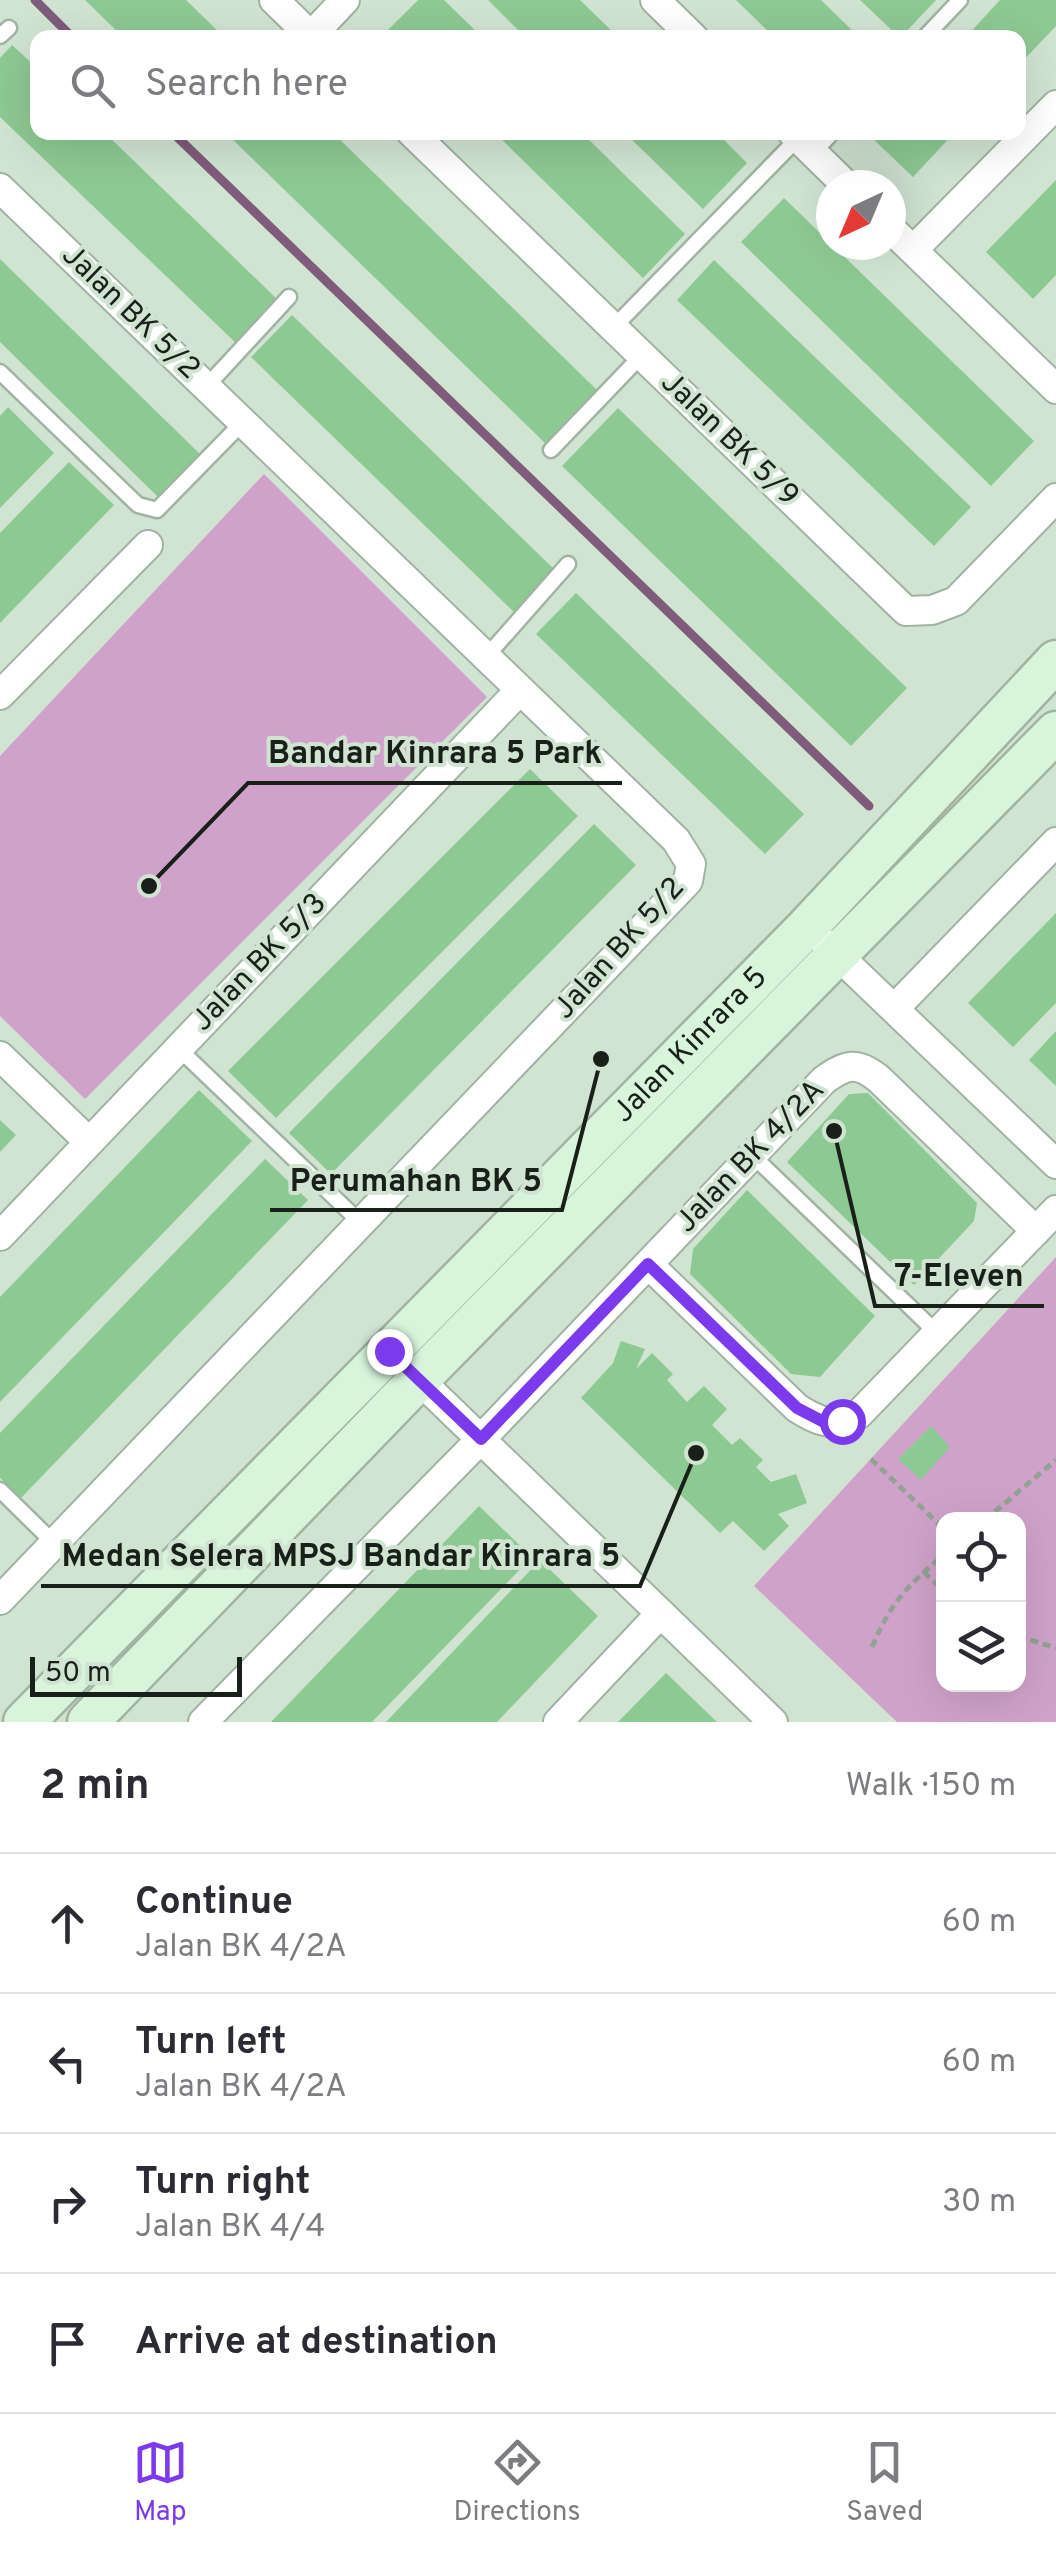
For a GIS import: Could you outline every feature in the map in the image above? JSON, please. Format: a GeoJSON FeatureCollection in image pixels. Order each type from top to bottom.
{"type":"FeatureCollection","features":[{"type":"Feature","properties":{"kind":"main road","name":"Jalan Kinrara 5"},"geometry":{"type":"LineString","coordinates":[[24,1722],[808,927],[1056,661]]}},
{"type":"Feature","properties":{"kind":"main road","name":"Jalan Kinrara 5"},"geometry":{"type":"LineString","coordinates":[[88,1722],[419,1379],[1056,732]]}},
{"type":"Feature","properties":{"kind":"street"},"geometry":{"type":"LineString","coordinates":[[274,0],[305,30]]}},
{"type":"Feature","properties":{"kind":"street"},"geometry":{"type":"LineString","coordinates":[[318,30],[345,0]]}},
{"type":"Feature","properties":{"kind":"street"},"geometry":{"type":"LineString","coordinates":[[656,0],[686,30]]}},
{"type":"Feature","properties":{"kind":"street"},"geometry":{"type":"LineString","coordinates":[[1026,136],[1056,106]]}},
{"type":"Feature","properties":{"kind":"street","name":"Jalan BK 5/9"},"geometry":{"type":"LineString","coordinates":[[419,140],[906,611],[932,610],[956,601],[1056,498]]}},
{"type":"Feature","properties":{"kind":"street"},"geometry":{"type":"LineString","coordinates":[[913,250],[1022,140]]}},
{"type":"Feature","properties":{"kind":"street"},"geometry":{"type":"LineString","coordinates":[[801,141],[831,170]]}},
{"type":"Feature","properties":{"kind":"street","name":"Jalan BK 5/2"},"geometry":{"type":"LineString","coordinates":[[0,188],[676,840],[691,864],[688,881],[0,1600]]}},
{"type":"Feature","properties":{"kind":"street"},"geometry":{"type":"LineString","coordinates":[[906,243],[1056,389]]}},
{"type":"Feature","properties":{"kind":"street"},"geometry":{"type":"LineString","coordinates":[[0,695],[148,545]]}},
{"type":"Feature","properties":{"kind":"street","name":"Jalan BK 5/3"},"geometry":{"type":"LineString","coordinates":[[0,1236],[520,690]]}},
{"type":"Feature","properties":{"kind":"street"},"geometry":{"type":"LineString","coordinates":[[894,1009],[1056,842]]}},
{"type":"Feature","properties":{"kind":"street"},"geometry":{"type":"LineString","coordinates":[[808,927],[1056,1164]]}},
{"type":"Feature","properties":{"kind":"street"},"geometry":{"type":"LineString","coordinates":[[0,1056],[89,1142]]}},
{"type":"Feature","properties":{"kind":"street","name":"Jalan BK 4/2A"},"geometry":{"type":"LineString","coordinates":[[202,1722],[481,1439],[752,1155],[824,1080],[840,1068],[855,1066],[868,1070],[1046,1221],[859,1414],[826,1423],[797,1408],[648,1264]]}},
{"type":"Feature","properties":{"kind":"street"},"geometry":{"type":"LineString","coordinates":[[389,1351],[772,1722]]}},
{"type":"Feature","properties":{"kind":"street"},"geometry":{"type":"LineString","coordinates":[[558,1722],[660,1614]]}},
{"type":"Feature","properties":{"kind":"lane"},"geometry":{"type":"LineString","coordinates":[[932,30],[960,0]]}},
{"type":"Feature","properties":{"kind":"lane"},"geometry":{"type":"LineString","coordinates":[[613,328],[801,141]]}},
{"type":"Feature","properties":{"kind":"lane"},"geometry":{"type":"LineString","coordinates":[[206,387],[289,296]]}},
{"type":"Feature","properties":{"kind":"lane"},"geometry":{"type":"LineString","coordinates":[[552,450],[641,356]]}},
{"type":"Feature","properties":{"kind":"lane"},"geometry":{"type":"LineString","coordinates":[[0,372],[138,505],[148,510],[157,510],[242,422]]}},
{"type":"Feature","properties":{"kind":"lane"},"geometry":{"type":"LineString","coordinates":[[486,657],[568,564]]}},
{"type":"Feature","properties":{"kind":"lane"},"geometry":{"type":"LineString","coordinates":[[178,1048],[361,1223]]}},
{"type":"Feature","properties":{"kind":"lane"},"geometry":{"type":"LineString","coordinates":[[752,1155],[937,1333]]}},
{"type":"Feature","properties":{"kind":"lane"},"geometry":{"type":"LineString","coordinates":[[0,1490],[54,1544]]}},
{"type":"Feature","properties":{"kind":"path"},"geometry":{"type":"LineString","coordinates":[[871,1459],[936,1522]]}},
{"type":"Feature","properties":{"kind":"path"},"geometry":{"type":"LineString","coordinates":[[994,1512],[1056,1460]]}},
{"type":"Feature","properties":{"kind":"path"},"geometry":{"type":"LineString","coordinates":[[872,1647],[900,1594],[936,1562]]}},
{"type":"Feature","properties":{"kind":"path"},"geometry":{"type":"LineString","coordinates":[[924,1572],[936,1583]]}},
{"type":"Feature","properties":{"kind":"path"},"geometry":{"type":"LineString","coordinates":[[1026,1639],[1056,1648]]}},
{"type":"Feature","properties":{"kind":"shaded area"},"geometry":{"type":"Polygon","coordinates":[[[264,474],[487,697],[85,1099],[0,1016],[0,756],[264,474]]]}},
{"type":"Feature","properties":{"kind":"shaded area"},"geometry":{"type":"Polygon","coordinates":[[[1056,1257],[1056,1722],[897,1722],[754,1586],[1056,1257]]]}},
{"type":"Feature","properties":{"kind":"building"},"geometry":{"type":"Polygon","coordinates":[[[85,0],[186,0],[217,30],[116,30],[85,0]]]}},
{"type":"Feature","properties":{"kind":"building"},"geometry":{"type":"Polygon","coordinates":[[[418,0],[444,0],[475,30],[388,30],[418,0]]]}},
{"type":"Feature","properties":{"kind":"building"},"geometry":{"type":"Polygon","coordinates":[[[488,0],[580,0],[611,30],[518,30],[488,0]]]}},
{"type":"Feature","properties":{"kind":"building"},"geometry":{"type":"Polygon","coordinates":[[[736,0],[821,0],[852,30],[767,30],[736,0]]]}},
{"type":"Feature","properties":{"kind":"building"},"geometry":{"type":"Polygon","coordinates":[[[860,0],[936,0],[908,30],[892,30],[860,0]]]}},
{"type":"Feature","properties":{"kind":"building"},"geometry":{"type":"Polygon","coordinates":[[[1000,0],[1056,0],[1056,26],[1026,58],[1026,30],[972,30],[1000,0]]]}},
{"type":"Feature","properties":{"kind":"building"},"geometry":{"type":"Polygon","coordinates":[[[12,45],[30,62],[30,140],[112,140],[279,301],[237,344],[0,117],[0,58],[12,45]]]}},
{"type":"Feature","properties":{"kind":"building"},"geometry":{"type":"Polygon","coordinates":[[[233,140],[340,140],[597,390],[545,443],[233,140]]]}},
{"type":"Feature","properties":{"kind":"building"},"geometry":{"type":"Polygon","coordinates":[[[502,140],[589,140],[685,234],[643,278],[502,140]]]}},
{"type":"Feature","properties":{"kind":"building"},"geometry":{"type":"Polygon","coordinates":[[[632,140],[724,140],[747,163],[703,209],[632,140]]]}},
{"type":"Feature","properties":{"kind":"building"},"geometry":{"type":"Polygon","coordinates":[[[874,140],[948,140],[913,177],[874,140]]]}},
{"type":"Feature","properties":{"kind":"building"},"geometry":{"type":"Polygon","coordinates":[[[1056,180],[1056,275],[1033,299],[986,252],[1056,180]]]}},
{"type":"Feature","properties":{"kind":"building"},"geometry":{"type":"Polygon","coordinates":[[[784,198],[816,229],[816,260],[848,260],[1034,441],[991,486],[741,242],[784,198]]]}},
{"type":"Feature","properties":{"kind":"building"},"geometry":{"type":"Polygon","coordinates":[[[0,259],[202,456],[160,499],[0,342],[0,259]]]}},
{"type":"Feature","properties":{"kind":"building"},"geometry":{"type":"Polygon","coordinates":[[[714,260],[971,507],[934,546],[677,300],[714,260]]]}},
{"type":"Feature","properties":{"kind":"building"},"geometry":{"type":"Polygon","coordinates":[[[292,315],[558,573],[517,615],[251,357],[292,315]]]}},
{"type":"Feature","properties":{"kind":"building"},"geometry":{"type":"Polygon","coordinates":[[[8,407],[54,453],[0,508],[0,416],[8,407]]]}},
{"type":"Feature","properties":{"kind":"building"},"geometry":{"type":"Polygon","coordinates":[[[618,408],[907,688],[851,746],[562,466],[618,408]]]}},
{"type":"Feature","properties":{"kind":"building"},"geometry":{"type":"Polygon","coordinates":[[[69,462],[114,505],[0,623],[0,533],[69,462]]]}},
{"type":"Feature","properties":{"kind":"building"},"geometry":{"type":"Polygon","coordinates":[[[576,593],[804,814],[765,854],[536,634],[576,593]]]}},
{"type":"Feature","properties":{"kind":"building"},"geometry":{"type":"Polygon","coordinates":[[[530,769],[578,816],[276,1118],[228,1071],[530,769]]]}},
{"type":"Feature","properties":{"kind":"building"},"geometry":{"type":"Polygon","coordinates":[[[594,824],[636,865],[331,1174],[289,1133],[594,824]]]}},
{"type":"Feature","properties":{"kind":"building"},"geometry":{"type":"Polygon","coordinates":[[[1056,913],[1056,1003],[1013,1047],[968,1003],[1056,913]]]}},
{"type":"Feature","properties":{"kind":"building"},"geometry":{"type":"Polygon","coordinates":[[[1056,1031],[1056,1086],[1029,1060],[1056,1031]]]}},
{"type":"Feature","properties":{"kind":"building"},"geometry":{"type":"Polygon","coordinates":[[[199,1090],[252,1141],[0,1402],[0,1297],[199,1090]]]}},
{"type":"Feature","properties":{"kind":"building"},"geometry":{"type":"Polygon","coordinates":[[[868,1093],[977,1203],[974,1221],[914,1285],[787,1162],[849,1094],[868,1093]]]}},
{"type":"Feature","properties":{"kind":"building"},"geometry":{"type":"Polygon","coordinates":[[[0,1120],[16,1135],[0,1152],[0,1120]]]}},
{"type":"Feature","properties":{"kind":"building"},"geometry":{"type":"Polygon","coordinates":[[[265,1159],[308,1200],[21,1498],[0,1478],[0,1433],[265,1159]]]}},
{"type":"Feature","properties":{"kind":"building"},"geometry":{"type":"Polygon","coordinates":[[[747,1190],[875,1316],[820,1377],[791,1374],[690,1274],[693,1249],[747,1190]]]}},
{"type":"Feature","properties":{"kind":"building"},"geometry":{"type":"Polygon","coordinates":[[[621,1341],[645,1349],[636,1369],[652,1353],[673,1374],[667,1380],[687,1402],[704,1386],[727,1409],[712,1425],[732,1445],[740,1438],[763,1460],[756,1467],[771,1482],[796,1474],[807,1503],[778,1514],[789,1526],[764,1551],[733,1521],[720,1533],[581,1398],[613,1363],[621,1341]]]}},
{"type":"Feature","properties":{"kind":"building"},"geometry":{"type":"Polygon","coordinates":[[[931,1426],[950,1447],[921,1480],[898,1459],[931,1426]]]}},
{"type":"Feature","properties":{"kind":"building"},"geometry":{"type":"Polygon","coordinates":[[[479,1506],[532,1557],[372,1722],[271,1722],[479,1506]]]}},
{"type":"Feature","properties":{"kind":"building"},"geometry":{"type":"Polygon","coordinates":[[[540,1560],[598,1616],[497,1722],[386,1722],[540,1560]]]}},
{"type":"Feature","properties":{"kind":"building"},"geometry":{"type":"Polygon","coordinates":[[[666,1673],[717,1722],[618,1722],[666,1673]]]}},
{"type":"Feature","properties":{"kind":"waterway"},"geometry":{"type":"LineString","coordinates":[[35,0],[65,30]]}},
{"type":"Feature","properties":{"kind":"waterway"},"geometry":{"type":"LineString","coordinates":[[180,140],[869,806]]}},
{"type":"Feature","properties":{"kind":"place","name":"Bandar Kinrara 5 Park"},"geometry":{"type":"Point","coordinates":[149,886]}},
{"type":"Feature","properties":{"kind":"place","name":"Perumahan BK 5"},"geometry":{"type":"Point","coordinates":[601,1059]}},
{"type":"Feature","properties":{"kind":"place","name":"7-Eleven"},"geometry":{"type":"Point","coordinates":[834,1131]}},
{"type":"Feature","properties":{"kind":"place","name":"Medan Selera MPSJ Bandar Kinrara 5"},"geometry":{"type":"Point","coordinates":[696,1453]}},
{"type":"Feature","properties":{"kind":"route"},"geometry":{"type":"LineString","coordinates":[[389,1351],[481,1439],[648,1264],[797,1408],[826,1423],[842,1421]]}}]}
